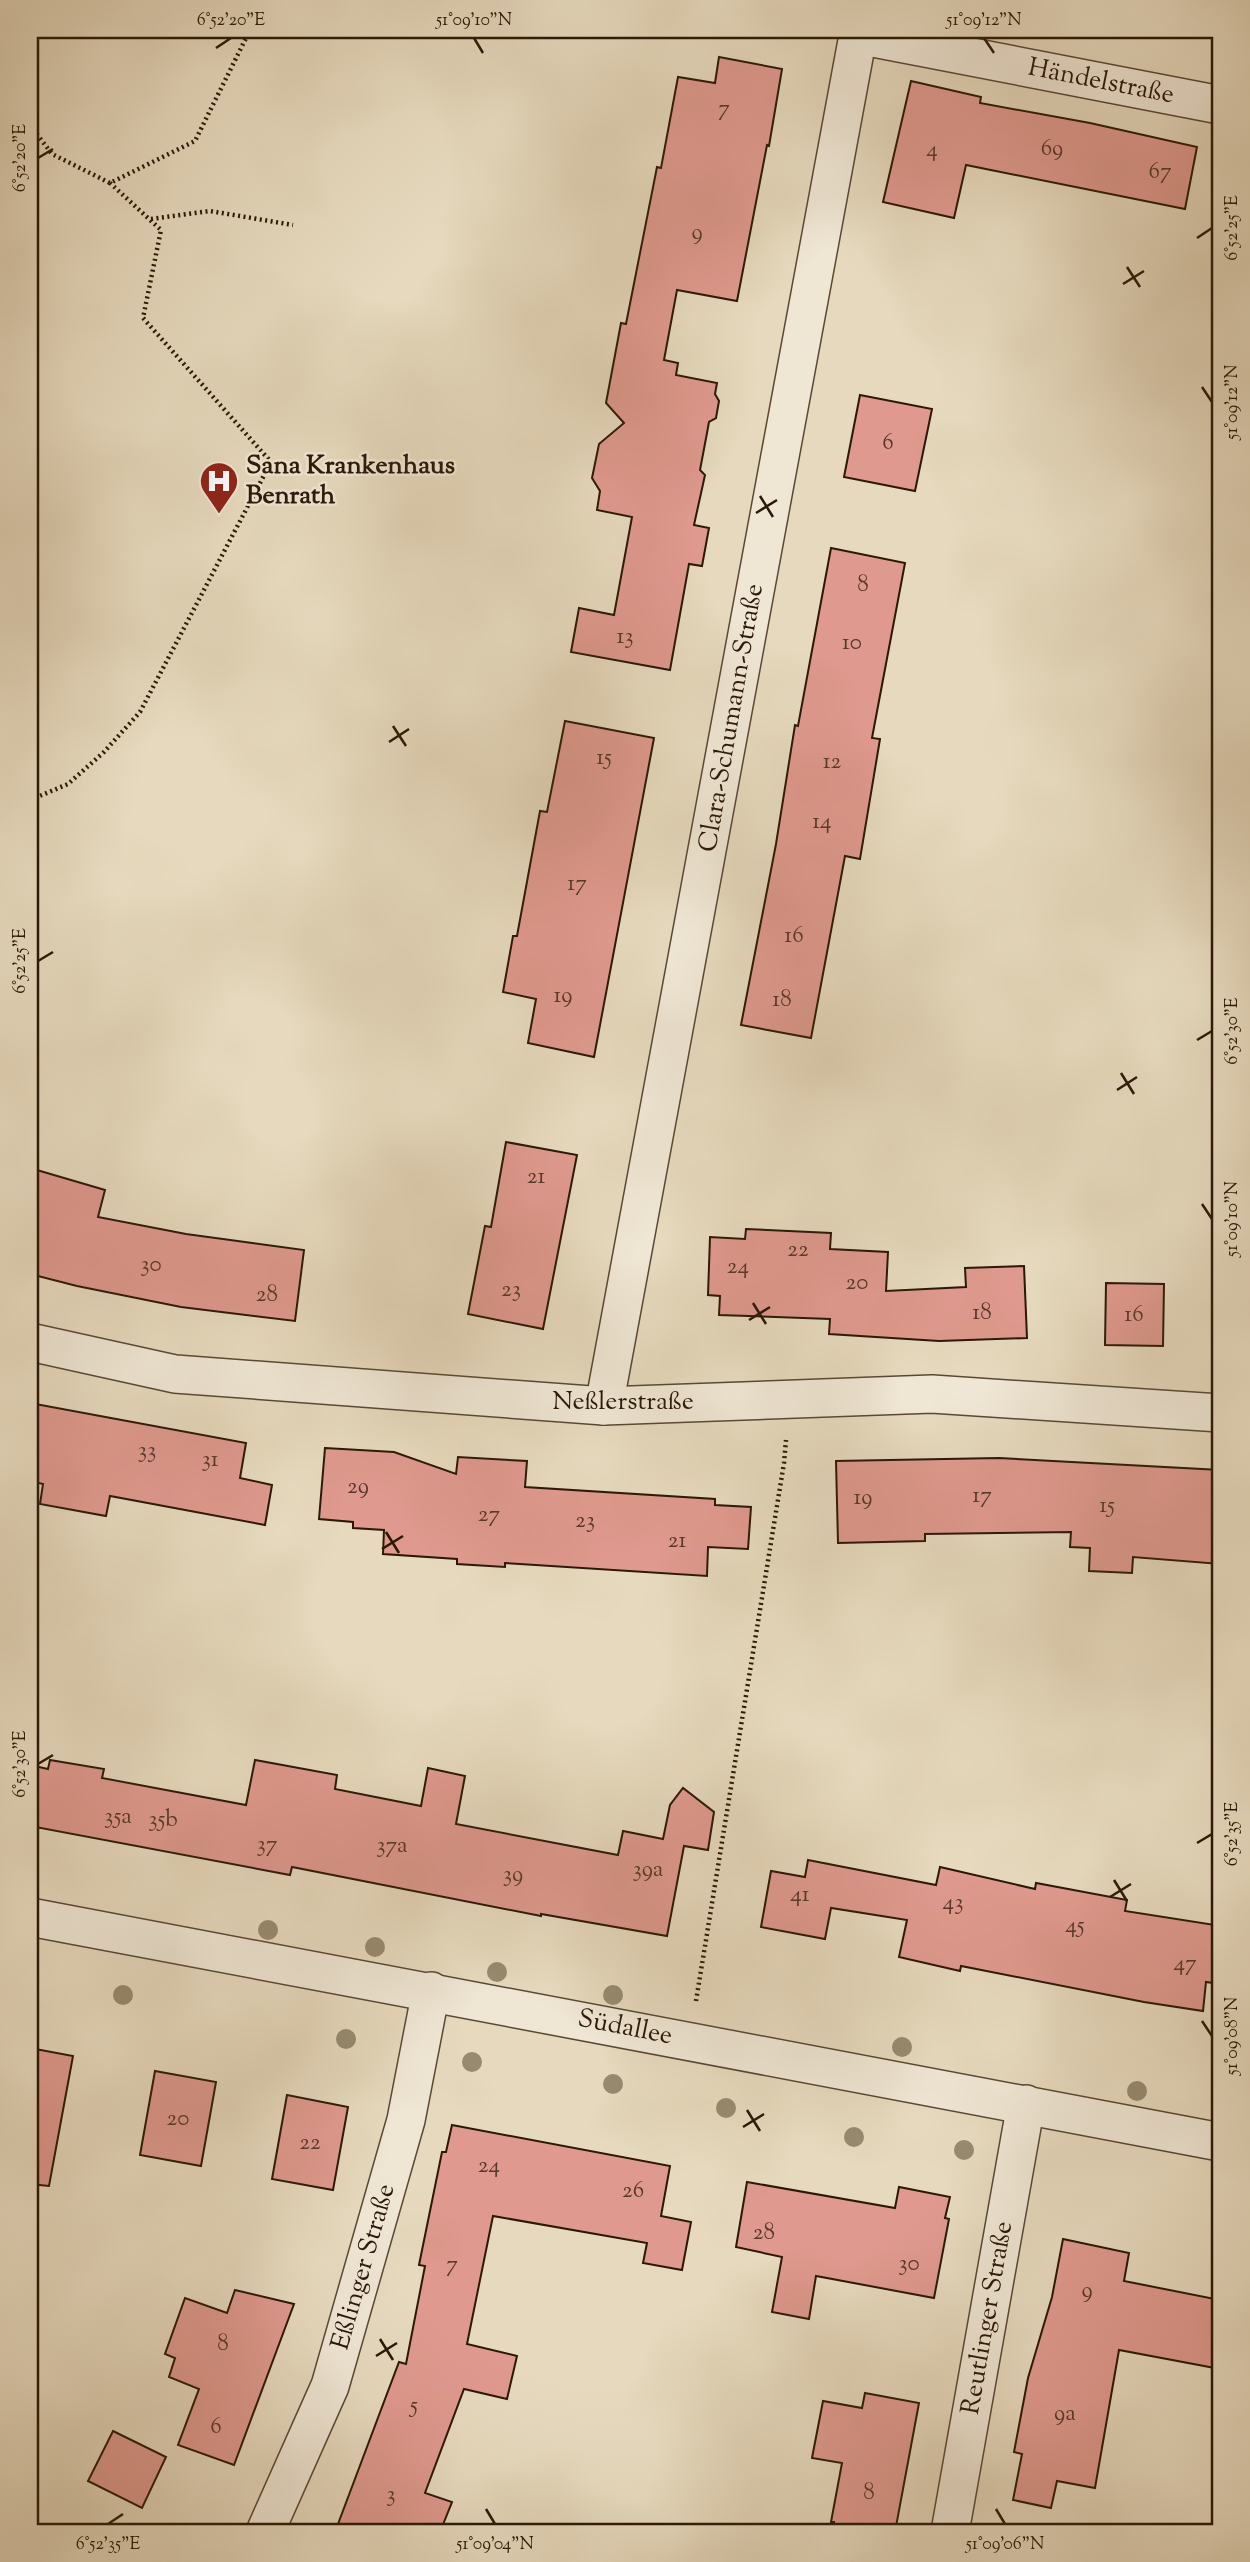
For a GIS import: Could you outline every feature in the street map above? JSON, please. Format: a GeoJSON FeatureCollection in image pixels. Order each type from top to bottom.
{"type":"FeatureCollection","features":[{"type":"Feature","properties":{"kind":"street","name":"Händelstraße"},"geometry":{"type":"LineString","coordinates":[[859,33],[1220,105]]}},
{"type":"Feature","properties":{"kind":"street","name":"Clara-Schumann-Straße"},"geometry":{"type":"LineString","coordinates":[[604,1406],[859,33]]}},
{"type":"Feature","properties":{"kind":"street","name":"Neßlerstraße"},"geometry":{"type":"LineString","coordinates":[[30,1342],[175,1374],[604,1406],[932,1394],[1220,1413]]}},
{"type":"Feature","properties":{"kind":"street","name":"Südallee"},"geometry":{"type":"LineString","coordinates":[[30,1917],[1220,2142]]}},
{"type":"Feature","properties":{"kind":"street","name":"Eßlinger Straße"},"geometry":{"type":"LineString","coordinates":[[265,2532],[330,2386],[406,2120],[432,1991]]}},
{"type":"Feature","properties":{"kind":"street","name":"Reutlinger Straße"},"geometry":{"type":"LineString","coordinates":[[950,2532],[1026,2104]]}},
{"type":"Feature","properties":{"kind":"path"},"geometry":{"type":"LineString","coordinates":[[110,183],[195,141],[250,30]]}},
{"type":"Feature","properties":{"kind":"path"},"geometry":{"type":"LineString","coordinates":[[30,125],[52,154],[110,183],[161,230],[143,318],[271,462],[140,712],[104,752],[68,784],[30,800]]}},
{"type":"Feature","properties":{"kind":"path"},"geometry":{"type":"LineString","coordinates":[[150,219],[210,211],[293,225]]}},
{"type":"Feature","properties":{"kind":"path"},"geometry":{"type":"LineString","coordinates":[[689,2040],[784,1463],[788,1399]]}},
{"type":"Feature","properties":{"kind":"building"},"geometry":{"type":"Polygon","coordinates":[[[719,57],[782,69],[737,301],[677,290],[664,360],[678,363],[676,375],[717,383],[715,394],[719,401],[716,418],[709,422],[700,470],[705,475],[694,525],[709,528],[702,566],[689,564],[670,670],[571,652],[579,608],[614,615],[632,517],[597,510],[600,491],[592,478],[599,444],[624,423],[606,403],[621,323],[626,324],[657,167],[661,168],[678,77],[715,83],[719,57]]]}},
{"type":"Feature","properties":{"kind":"building"},"geometry":{"type":"Polygon","coordinates":[[[911,81],[981,97],[980,103],[1090,123],[1197,147],[1185,209],[966,165],[954,218],[883,202],[911,81]]]}},
{"type":"Feature","properties":{"kind":"building"},"geometry":{"type":"Polygon","coordinates":[[[860,395],[932,409],[915,491],[844,477],[860,395]]]}},
{"type":"Feature","properties":{"kind":"building"},"geometry":{"type":"Polygon","coordinates":[[[831,548],[905,563],[872,738],[880,739],[860,859],[845,856],[811,1038],[741,1025],[776,844],[795,725],[798,726],[831,548]]]}},
{"type":"Feature","properties":{"kind":"building"},"geometry":{"type":"Polygon","coordinates":[[[565,721],[654,738],[594,1057],[528,1043],[536,999],[503,992],[513,936],[517,936],[540,811],[547,812],[565,721]]]}},
{"type":"Feature","properties":{"kind":"building"},"geometry":{"type":"Polygon","coordinates":[[[506,1142],[577,1155],[543,1329],[468,1314],[485,1226],[491,1227],[506,1142]]]}},
{"type":"Feature","properties":{"kind":"building"},"geometry":{"type":"Polygon","coordinates":[[[30,1168],[105,1190],[98,1217],[186,1234],[304,1250],[295,1321],[181,1307],[30,1274],[30,1168]]]}},
{"type":"Feature","properties":{"kind":"building"},"geometry":{"type":"Polygon","coordinates":[[[746,1229],[831,1233],[830,1249],[888,1252],[886,1291],[966,1287],[965,1268],[1024,1266],[1027,1338],[939,1341],[829,1334],[830,1319],[719,1315],[720,1296],[708,1295],[710,1237],[745,1239],[746,1229]]]}},
{"type":"Feature","properties":{"kind":"building"},"geometry":{"type":"Polygon","coordinates":[[[1106,1283],[1164,1284],[1163,1346],[1105,1345],[1106,1283]]]}},
{"type":"Feature","properties":{"kind":"building"},"geometry":{"type":"Polygon","coordinates":[[[30,1403],[246,1443],[240,1478],[272,1485],[265,1525],[110,1496],[106,1516],[40,1504],[43,1484],[30,1481],[30,1403]]]}},
{"type":"Feature","properties":{"kind":"building"},"geometry":{"type":"Polygon","coordinates":[[[325,1448],[394,1452],[456,1474],[458,1457],[527,1461],[525,1487],[715,1499],[715,1505],[751,1507],[748,1549],[708,1547],[707,1576],[505,1563],[505,1567],[457,1564],[457,1559],[383,1554],[384,1530],[353,1528],[353,1522],[319,1519],[325,1448]]]}},
{"type":"Feature","properties":{"kind":"building"},"geometry":{"type":"Polygon","coordinates":[[[999,1458],[1220,1470],[1220,1564],[1133,1557],[1132,1573],[1089,1571],[1090,1548],[1070,1547],[1071,1532],[925,1534],[925,1541],[838,1543],[836,1461],[999,1458]]]}},
{"type":"Feature","properties":{"kind":"building"},"geometry":{"type":"Polygon","coordinates":[[[50,1760],[104,1769],[102,1778],[246,1805],[255,1760],[337,1775],[335,1789],[421,1806],[428,1768],[465,1776],[456,1824],[618,1855],[623,1831],[663,1839],[670,1805],[683,1788],[714,1812],[708,1850],[684,1846],[667,1936],[541,1916],[292,1867],[290,1875],[30,1826],[30,1765],[48,1769],[50,1760]]]}},
{"type":"Feature","properties":{"kind":"building"},"geometry":{"type":"Polygon","coordinates":[[[808,1860],[936,1885],[940,1867],[1035,1889],[1036,1883],[1127,1900],[1125,1911],[1215,1925],[1212,1945],[1220,1946],[1220,1984],[1206,1982],[1203,2011],[961,1966],[960,1971],[899,1957],[907,1920],[831,1908],[825,1939],[761,1927],[771,1871],[805,1877],[808,1860]]]}},
{"type":"Feature","properties":{"kind":"building"},"geometry":{"type":"Polygon","coordinates":[[[30,2048],[73,2056],[49,2186],[30,2184],[30,2048]]]}},
{"type":"Feature","properties":{"kind":"building"},"geometry":{"type":"Polygon","coordinates":[[[155,2071],[216,2082],[201,2166],[140,2155],[155,2071]]]}},
{"type":"Feature","properties":{"kind":"building"},"geometry":{"type":"Polygon","coordinates":[[[287,2095],[348,2107],[333,2190],[272,2179],[287,2095]]]}},
{"type":"Feature","properties":{"kind":"building"},"geometry":{"type":"Polygon","coordinates":[[[452,2125],[670,2166],[661,2216],[691,2222],[682,2270],[643,2263],[647,2243],[493,2216],[467,2344],[517,2356],[507,2399],[464,2389],[425,2493],[452,2502],[440,2532],[335,2532],[399,2362],[406,2364],[425,2266],[419,2265],[442,2152],[446,2152],[452,2125]]]}},
{"type":"Feature","properties":{"kind":"building"},"geometry":{"type":"Polygon","coordinates":[[[747,2182],[895,2208],[899,2187],[950,2197],[945,2218],[949,2219],[934,2298],[816,2276],[809,2319],[772,2312],[782,2257],[736,2247],[747,2182]]]}},
{"type":"Feature","properties":{"kind":"building"},"geometry":{"type":"Polygon","coordinates":[[[1063,2239],[1129,2253],[1124,2281],[1220,2300],[1220,2369],[1119,2350],[1095,2488],[1057,2481],[1051,2508],[1013,2500],[1022,2454],[1014,2452],[1028,2378],[1052,2297],[1063,2239]]]}},
{"type":"Feature","properties":{"kind":"building"},"geometry":{"type":"Polygon","coordinates":[[[235,2290],[294,2304],[234,2465],[178,2445],[199,2389],[169,2377],[175,2358],[165,2354],[185,2298],[227,2313],[235,2290]]]}},
{"type":"Feature","properties":{"kind":"building"},"geometry":{"type":"Polygon","coordinates":[[[865,2393],[919,2403],[895,2532],[832,2532],[834,2522],[831,2522],[842,2463],[812,2458],[823,2401],[862,2408],[865,2393]]]}},
{"type":"Feature","properties":{"kind":"building"},"geometry":{"type":"Polygon","coordinates":[[[113,2431],[166,2457],[142,2508],[88,2481],[113,2431]]]}},
{"type":"Feature","properties":{"kind":"place","name":"Sana Krankenhaus Benrath"},"geometry":{"type":"Point","coordinates":[219,515]}}]}
